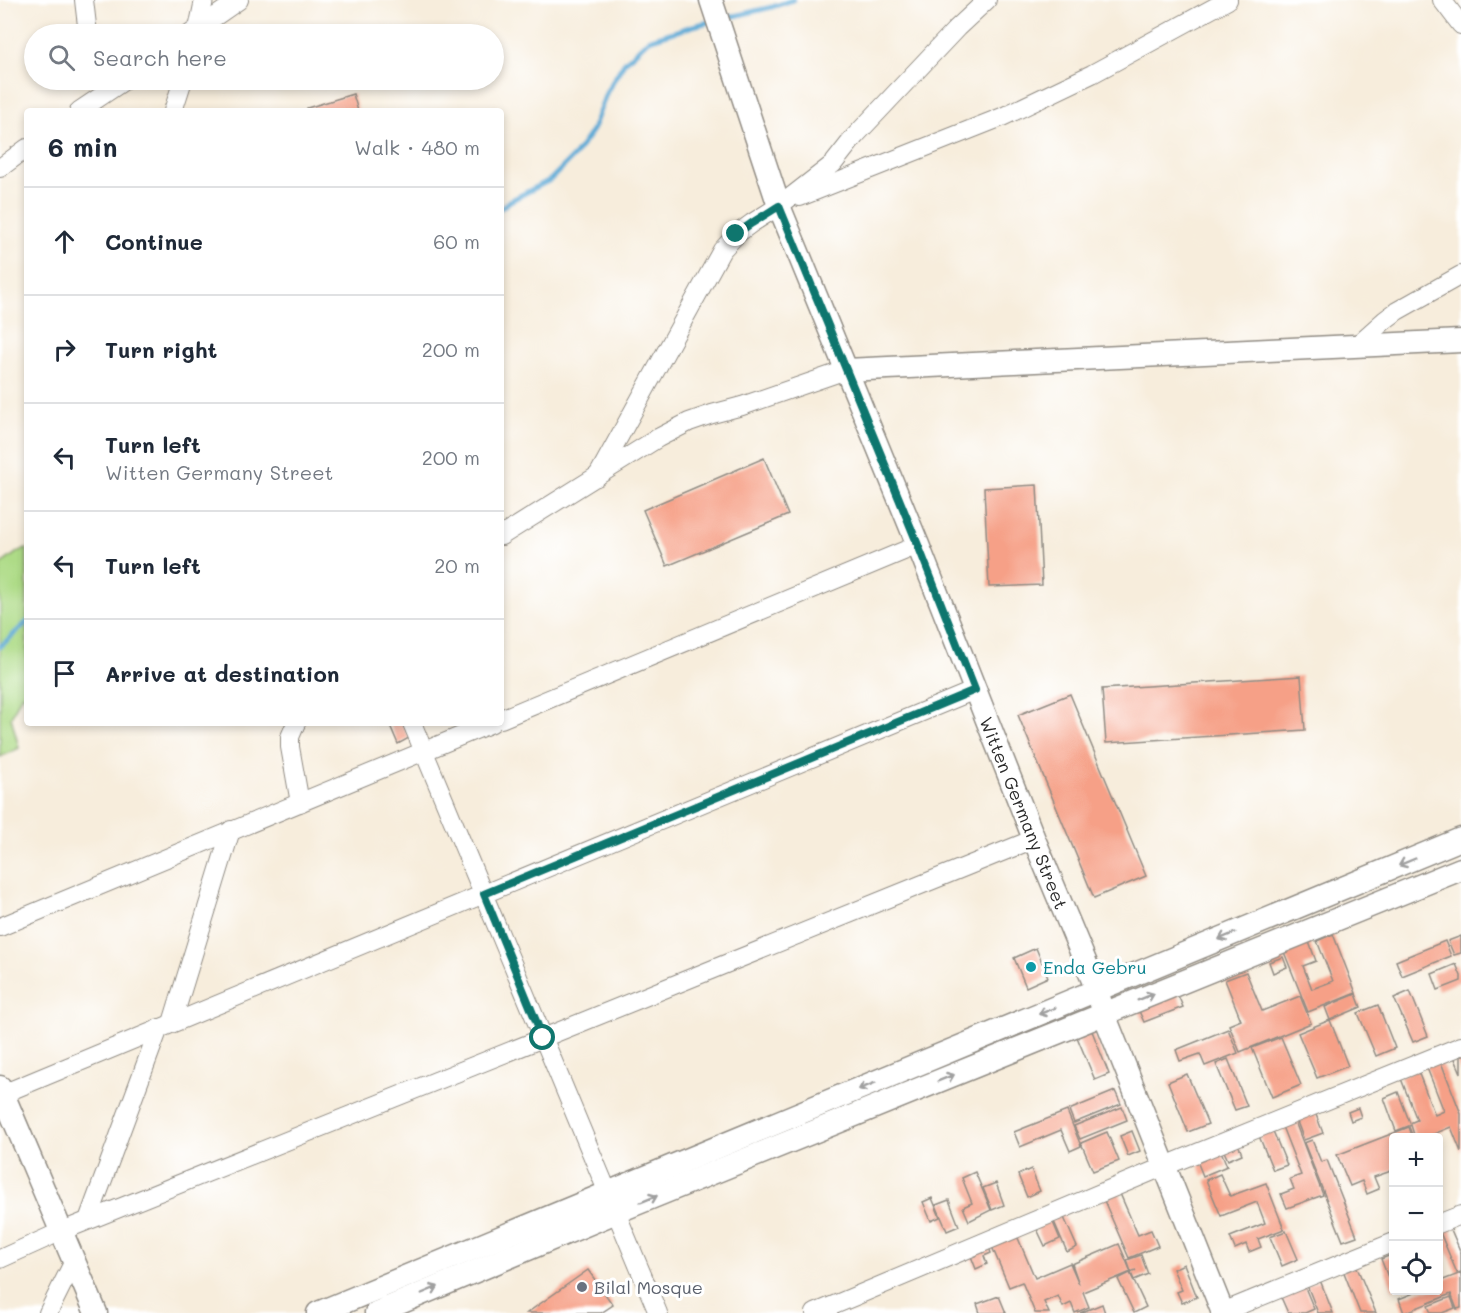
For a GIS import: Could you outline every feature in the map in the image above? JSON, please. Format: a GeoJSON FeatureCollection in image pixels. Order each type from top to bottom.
{"type":"FeatureCollection","features":[{"type":"Feature","properties":{"kind":"street"},"geometry":{"type":"LineString","coordinates":[[84,0],[87,24]]}},
{"type":"Feature","properties":{"kind":"street"},"geometry":{"type":"LineString","coordinates":[[197,24],[204,0]]}},
{"type":"Feature","properties":{"kind":"street"},"geometry":{"type":"LineString","coordinates":[[207,24],[239,0]]}},
{"type":"Feature","properties":{"kind":"street","name":"Witten Germany Street"},"geometry":{"type":"LineString","coordinates":[[711,0],[779,206],[918,545],[1222,1313]]}},
{"type":"Feature","properties":{"kind":"street"},"geometry":{"type":"LineString","coordinates":[[597,477],[722,250],[736,234],[779,206],[833,164],[855,136],[957,28],[987,0]]}},
{"type":"Feature","properties":{"kind":"street"},"geometry":{"type":"LineString","coordinates":[[779,206],[1002,117],[1092,74],[1228,0]]}},
{"type":"Feature","properties":{"kind":"street"},"geometry":{"type":"LineString","coordinates":[[1442,0],[1461,25]]}},
{"type":"Feature","properties":{"kind":"street"},"geometry":{"type":"LineString","coordinates":[[83,108],[98,90]]}},
{"type":"Feature","properties":{"kind":"street"},"geometry":{"type":"LineString","coordinates":[[174,108],[180,90]]}},
{"type":"Feature","properties":{"kind":"street"},"geometry":{"type":"LineString","coordinates":[[0,148],[24,151]]}},
{"type":"Feature","properties":{"kind":"street"},"geometry":{"type":"LineString","coordinates":[[0,168],[24,151]]}},
{"type":"Feature","properties":{"kind":"street"},"geometry":{"type":"LineString","coordinates":[[1357,345],[1397,311],[1461,275]]}},
{"type":"Feature","properties":{"kind":"street"},"geometry":{"type":"LineString","coordinates":[[504,534],[658,438],[689,422],[846,370],[1461,340]]}},
{"type":"Feature","properties":{"kind":"street"},"geometry":{"type":"LineString","coordinates":[[504,718],[918,545]]}},
{"type":"Feature","properties":{"kind":"street"},"geometry":{"type":"LineString","coordinates":[[96,1313],[1,1092],[975,690]]}},
{"type":"Feature","properties":{"kind":"street"},"geometry":{"type":"LineString","coordinates":[[295,726],[290,737],[290,747],[300,803]]}},
{"type":"Feature","properties":{"kind":"street"},"geometry":{"type":"LineString","coordinates":[[413,726],[658,1313]]}},
{"type":"Feature","properties":{"kind":"street"},"geometry":{"type":"LineString","coordinates":[[0,927],[485,726]]}},
{"type":"Feature","properties":{"kind":"street"},"geometry":{"type":"LineString","coordinates":[[88,1220],[166,1025],[231,830]]}},
{"type":"Feature","properties":{"kind":"street"},"geometry":{"type":"LineString","coordinates":[[0,1259],[88,1220],[1034,839]]}},
{"type":"Feature","properties":{"kind":"street"},"geometry":{"type":"LineString","coordinates":[[318,1313],[377,1305],[1096,990],[1461,839]]}},
{"type":"Feature","properties":{"kind":"street"},"geometry":{"type":"LineString","coordinates":[[612,1203],[1104,1014],[1461,869]]}},
{"type":"Feature","properties":{"kind":"street"},"geometry":{"type":"LineString","coordinates":[[815,1313],[1165,1166],[1461,1046]]}},
{"type":"Feature","properties":{"kind":"street"},"geometry":{"type":"LineString","coordinates":[[1443,1222],[1461,1215]]}},
{"type":"Feature","properties":{"kind":"street"},"geometry":{"type":"LineString","coordinates":[[1222,1313],[1389,1244]]}},
{"type":"Feature","properties":{"kind":"street"},"geometry":{"type":"LineString","coordinates":[[48,1313],[74,1261]]}},
{"type":"Feature","properties":{"kind":"green space"},"geometry":{"type":"Polygon","coordinates":[[[24,550],[24,696],[22,694],[11,717],[19,748],[0,757],[0,565],[24,550]]]}},
{"type":"Feature","properties":{"kind":"building"},"geometry":{"type":"Polygon","coordinates":[[[353,94],[357,108],[307,108],[353,94]]]}},
{"type":"Feature","properties":{"kind":"building"},"geometry":{"type":"Polygon","coordinates":[[[764,458],[788,515],[667,566],[643,510],[764,458]]]}},
{"type":"Feature","properties":{"kind":"building"},"geometry":{"type":"Polygon","coordinates":[[[1037,485],[1042,585],[989,587],[984,488],[1037,485]]]}},
{"type":"Feature","properties":{"kind":"building"},"geometry":{"type":"Polygon","coordinates":[[[1301,676],[1305,730],[1106,743],[1102,689],[1301,676]]]}},
{"type":"Feature","properties":{"kind":"building"},"geometry":{"type":"Polygon","coordinates":[[[1070,694],[1146,876],[1094,898],[1018,715],[1070,694]]]}},
{"type":"Feature","properties":{"kind":"building"},"geometry":{"type":"Polygon","coordinates":[[[390,726],[403,726],[409,738],[398,744],[390,726]]]}},
{"type":"Feature","properties":{"kind":"building"},"geometry":{"type":"Polygon","coordinates":[[[1333,934],[1356,993],[1308,1012],[1284,952],[1309,942],[1316,961],[1303,966],[1312,989],[1333,981],[1317,941],[1333,934]]]}},
{"type":"Feature","properties":{"kind":"building"},"geometry":{"type":"Polygon","coordinates":[[[1461,936],[1461,953],[1454,955],[1448,941],[1461,936]]]}},
{"type":"Feature","properties":{"kind":"building"},"geometry":{"type":"Polygon","coordinates":[[[1445,941],[1451,956],[1402,976],[1396,961],[1445,941]]]}},
{"type":"Feature","properties":{"kind":"building","name":"Enda Gebru"},"geometry":{"type":"Polygon","coordinates":[[[1036,948],[1048,977],[1026,987],[1014,958],[1036,948]]]}},
{"type":"Feature","properties":{"kind":"building"},"geometry":{"type":"Polygon","coordinates":[[[1283,957],[1287,967],[1273,973],[1269,962],[1283,957]]]}},
{"type":"Feature","properties":{"kind":"building"},"geometry":{"type":"Polygon","coordinates":[[[1456,964],[1461,981],[1438,990],[1432,974],[1456,964]]]}},
{"type":"Feature","properties":{"kind":"building"},"geometry":{"type":"Polygon","coordinates":[[[1246,972],[1262,1011],[1300,996],[1311,1023],[1240,1052],[1229,1025],[1241,1020],[1225,980],[1246,972]]]}},
{"type":"Feature","properties":{"kind":"building"},"geometry":{"type":"Polygon","coordinates":[[[1410,991],[1428,1036],[1413,1042],[1394,998],[1410,991]]]}},
{"type":"Feature","properties":{"kind":"building"},"geometry":{"type":"Polygon","coordinates":[[[1177,993],[1183,1007],[1144,1022],[1138,1009],[1177,993]]]}},
{"type":"Feature","properties":{"kind":"building"},"geometry":{"type":"Polygon","coordinates":[[[1356,994],[1361,1007],[1330,1020],[1325,1007],[1356,994]]]}},
{"type":"Feature","properties":{"kind":"building"},"geometry":{"type":"Polygon","coordinates":[[[1378,1005],[1395,1048],[1376,1056],[1358,1013],[1378,1005]]]}},
{"type":"Feature","properties":{"kind":"building"},"geometry":{"type":"Polygon","coordinates":[[[1330,1020],[1348,1066],[1317,1078],[1298,1033],[1330,1020]]]}},
{"type":"Feature","properties":{"kind":"building"},"geometry":{"type":"Polygon","coordinates":[[[1228,1029],[1238,1053],[1205,1066],[1200,1054],[1180,1061],[1176,1050],[1228,1029]]]}},
{"type":"Feature","properties":{"kind":"building"},"geometry":{"type":"Polygon","coordinates":[[[1092,1031],[1109,1074],[1095,1080],[1077,1037],[1092,1031]]]}},
{"type":"Feature","properties":{"kind":"building"},"geometry":{"type":"Polygon","coordinates":[[[1281,1037],[1301,1085],[1272,1097],[1252,1048],[1281,1037]]]}},
{"type":"Feature","properties":{"kind":"building"},"geometry":{"type":"Polygon","coordinates":[[[1461,1050],[1461,1073],[1453,1054],[1461,1050]]]}},
{"type":"Feature","properties":{"kind":"building"},"geometry":{"type":"Polygon","coordinates":[[[1439,1057],[1461,1114],[1461,1152],[1451,1127],[1436,1133],[1413,1133],[1411,1125],[1396,1131],[1384,1098],[1398,1092],[1410,1123],[1417,1120],[1400,1076],[1417,1069],[1435,1115],[1444,1111],[1425,1063],[1439,1057]]]}},
{"type":"Feature","properties":{"kind":"building"},"geometry":{"type":"Polygon","coordinates":[[[1228,1059],[1247,1106],[1235,1110],[1216,1064],[1228,1059]]]}},
{"type":"Feature","properties":{"kind":"building"},"geometry":{"type":"Polygon","coordinates":[[[1187,1074],[1208,1124],[1188,1132],[1168,1082],[1187,1074]]]}},
{"type":"Feature","properties":{"kind":"building"},"geometry":{"type":"Polygon","coordinates":[[[1115,1091],[1121,1104],[1074,1123],[1069,1110],[1115,1091]]]}},
{"type":"Feature","properties":{"kind":"building"},"geometry":{"type":"Polygon","coordinates":[[[1122,1107],[1127,1120],[1080,1139],[1074,1126],[1122,1107]]]}},
{"type":"Feature","properties":{"kind":"building"},"geometry":{"type":"Polygon","coordinates":[[[1358,1108],[1361,1117],[1351,1121],[1348,1112],[1358,1108]]]}},
{"type":"Feature","properties":{"kind":"building"},"geometry":{"type":"Polygon","coordinates":[[[1067,1111],[1081,1146],[1070,1151],[1061,1130],[1020,1147],[1014,1132],[1067,1111]]]}},
{"type":"Feature","properties":{"kind":"building"},"geometry":{"type":"Polygon","coordinates":[[[1315,1112],[1323,1133],[1304,1140],[1296,1119],[1315,1112]]]}},
{"type":"Feature","properties":{"kind":"building"},"geometry":{"type":"Polygon","coordinates":[[[1294,1119],[1323,1195],[1287,1208],[1281,1194],[1294,1189],[1290,1179],[1301,1175],[1281,1124],[1294,1119]]]}},
{"type":"Feature","properties":{"kind":"building"},"geometry":{"type":"Polygon","coordinates":[[[1409,1127],[1411,1133],[1394,1133],[1409,1127]]]}},
{"type":"Feature","properties":{"kind":"building"},"geometry":{"type":"Polygon","coordinates":[[[1132,1131],[1140,1151],[1128,1156],[1120,1136],[1132,1131]]]}},
{"type":"Feature","properties":{"kind":"building"},"geometry":{"type":"Polygon","coordinates":[[[1273,1131],[1287,1165],[1273,1170],[1259,1136],[1273,1131]]]}},
{"type":"Feature","properties":{"kind":"building"},"geometry":{"type":"Polygon","coordinates":[[[1107,1132],[1119,1161],[1093,1171],[1081,1143],[1107,1132]]]}},
{"type":"Feature","properties":{"kind":"building"},"geometry":{"type":"Polygon","coordinates":[[[1389,1135],[1389,1172],[1374,1177],[1379,1189],[1367,1194],[1362,1181],[1350,1186],[1337,1155],[1389,1135]]]}},
{"type":"Feature","properties":{"kind":"building"},"geometry":{"type":"Polygon","coordinates":[[[1312,1140],[1321,1162],[1327,1160],[1357,1236],[1343,1241],[1304,1143],[1312,1140]]]}},
{"type":"Feature","properties":{"kind":"building"},"geometry":{"type":"Polygon","coordinates":[[[1237,1141],[1242,1154],[1228,1160],[1222,1147],[1237,1141]]]}},
{"type":"Feature","properties":{"kind":"building"},"geometry":{"type":"Polygon","coordinates":[[[1219,1146],[1227,1166],[1203,1176],[1195,1156],[1219,1146]]]}},
{"type":"Feature","properties":{"kind":"building"},"geometry":{"type":"Polygon","coordinates":[[[1031,1169],[1040,1191],[1027,1197],[1018,1175],[1031,1169]]]}},
{"type":"Feature","properties":{"kind":"building"},"geometry":{"type":"Polygon","coordinates":[[[975,1172],[991,1210],[969,1221],[963,1207],[972,1203],[962,1178],[975,1172]]]}},
{"type":"Feature","properties":{"kind":"building"},"geometry":{"type":"Polygon","coordinates":[[[1220,1174],[1230,1196],[1266,1183],[1284,1229],[1258,1239],[1261,1247],[1249,1252],[1246,1244],[1235,1249],[1230,1237],[1265,1223],[1257,1202],[1221,1216],[1206,1180],[1220,1174]]]}},
{"type":"Feature","properties":{"kind":"building"},"geometry":{"type":"Polygon","coordinates":[[[996,1183],[1004,1205],[992,1210],[983,1188],[996,1183]]]}},
{"type":"Feature","properties":{"kind":"building"},"geometry":{"type":"Polygon","coordinates":[[[1118,1189],[1138,1235],[1151,1230],[1158,1246],[1129,1258],[1102,1196],[1118,1189]]]}},
{"type":"Feature","properties":{"kind":"building"},"geometry":{"type":"Polygon","coordinates":[[[932,1198],[940,1217],[931,1221],[923,1202],[932,1198]]]}},
{"type":"Feature","properties":{"kind":"building"},"geometry":{"type":"Polygon","coordinates":[[[949,1200],[959,1226],[947,1231],[936,1205],[949,1200]]]}},
{"type":"Feature","properties":{"kind":"building"},"geometry":{"type":"Polygon","coordinates":[[[1062,1213],[1077,1247],[1067,1252],[1052,1217],[1062,1213]]]}},
{"type":"Feature","properties":{"kind":"building"},"geometry":{"type":"Polygon","coordinates":[[[1052,1220],[1060,1239],[1045,1246],[1036,1227],[1052,1220]]]}},
{"type":"Feature","properties":{"kind":"building"},"geometry":{"type":"Polygon","coordinates":[[[1449,1225],[1461,1253],[1461,1272],[1457,1273],[1443,1240],[1443,1228],[1449,1225]]]}},
{"type":"Feature","properties":{"kind":"building"},"geometry":{"type":"Polygon","coordinates":[[[1015,1231],[1035,1278],[1070,1263],[1079,1284],[1072,1264],[1119,1244],[1131,1272],[1083,1292],[1089,1307],[1075,1313],[1071,1303],[1063,1307],[1058,1296],[1044,1302],[1049,1313],[1035,1313],[1022,1282],[1009,1287],[990,1242],[1015,1231]]]}},
{"type":"Feature","properties":{"kind":"building"},"geometry":{"type":"Polygon","coordinates":[[[1286,1231],[1298,1259],[1282,1266],[1270,1237],[1286,1231]]]}},
{"type":"Feature","properties":{"kind":"building"},"geometry":{"type":"Polygon","coordinates":[[[988,1244],[991,1253],[984,1256],[987,1264],[976,1269],[969,1251],[988,1244]]]}},
{"type":"Feature","properties":{"kind":"building"},"geometry":{"type":"Polygon","coordinates":[[[1141,1255],[1148,1274],[1134,1280],[1131,1273],[1136,1270],[1131,1272],[1127,1260],[1141,1255]]]}},
{"type":"Feature","properties":{"kind":"building"},"geometry":{"type":"Polygon","coordinates":[[[1389,1256],[1389,1280],[1381,1259],[1389,1256]]]}},
{"type":"Feature","properties":{"kind":"building"},"geometry":{"type":"Polygon","coordinates":[[[1184,1264],[1197,1297],[1182,1303],[1177,1292],[1182,1290],[1173,1269],[1184,1264]]]}},
{"type":"Feature","properties":{"kind":"building"},"geometry":{"type":"Polygon","coordinates":[[[1356,1265],[1376,1313],[1360,1313],[1343,1270],[1356,1265]]]}},
{"type":"Feature","properties":{"kind":"building","name":"Bilal Mosque"},"geometry":{"type":"Polygon","coordinates":[[[588,1270],[613,1305],[601,1313],[527,1313],[588,1270]]]}},
{"type":"Feature","properties":{"kind":"building"},"geometry":{"type":"Polygon","coordinates":[[[1130,1273],[1146,1307],[1134,1313],[1118,1279],[1130,1273]]]}},
{"type":"Feature","properties":{"kind":"building"},"geometry":{"type":"Polygon","coordinates":[[[1461,1273],[1461,1308],[1457,1309],[1451,1294],[1404,1313],[1399,1299],[1409,1295],[1443,1295],[1443,1280],[1461,1273]]]}},
{"type":"Feature","properties":{"kind":"building"},"geometry":{"type":"Polygon","coordinates":[[[1320,1280],[1333,1313],[1318,1313],[1307,1285],[1320,1280]]]}},
{"type":"Feature","properties":{"kind":"building"},"geometry":{"type":"Polygon","coordinates":[[[1304,1285],[1314,1309],[1305,1313],[1288,1313],[1280,1295],[1304,1285]]]}},
{"type":"Feature","properties":{"kind":"building"},"geometry":{"type":"Polygon","coordinates":[[[999,1296],[1006,1313],[980,1313],[977,1304],[999,1296]]]}},
{"type":"Feature","properties":{"kind":"building"},"geometry":{"type":"Polygon","coordinates":[[[1451,1297],[1455,1308],[1442,1313],[1431,1313],[1428,1306],[1451,1297]]]}},
{"type":"Feature","properties":{"kind":"building"},"geometry":{"type":"Polygon","coordinates":[[[1102,1304],[1105,1313],[1080,1313],[1102,1304]]]}},
{"type":"Feature","properties":{"kind":"waterway"},"geometry":{"type":"LineString","coordinates":[[722,19],[793,0]]}},
{"type":"Feature","properties":{"kind":"waterway"},"geometry":{"type":"LineString","coordinates":[[504,206],[550,180],[575,155],[592,131],[607,91],[624,63],[648,40],[713,21]]}},
{"type":"Feature","properties":{"kind":"waterway"},"geometry":{"type":"LineString","coordinates":[[0,647],[24,625]]}},
{"type":"Feature","properties":{"kind":"place","name":"Enda Gebru"},"geometry":{"type":"Point","coordinates":[1031,967]}},
{"type":"Feature","properties":{"kind":"place","name":"Bilal Mosque"},"geometry":{"type":"Point","coordinates":[582,1287]}},
{"type":"Feature","properties":{"kind":"route"},"geometry":{"type":"LineString","coordinates":[[543,1038],[484,894],[975,690],[779,206],[736,234]]}}]}
